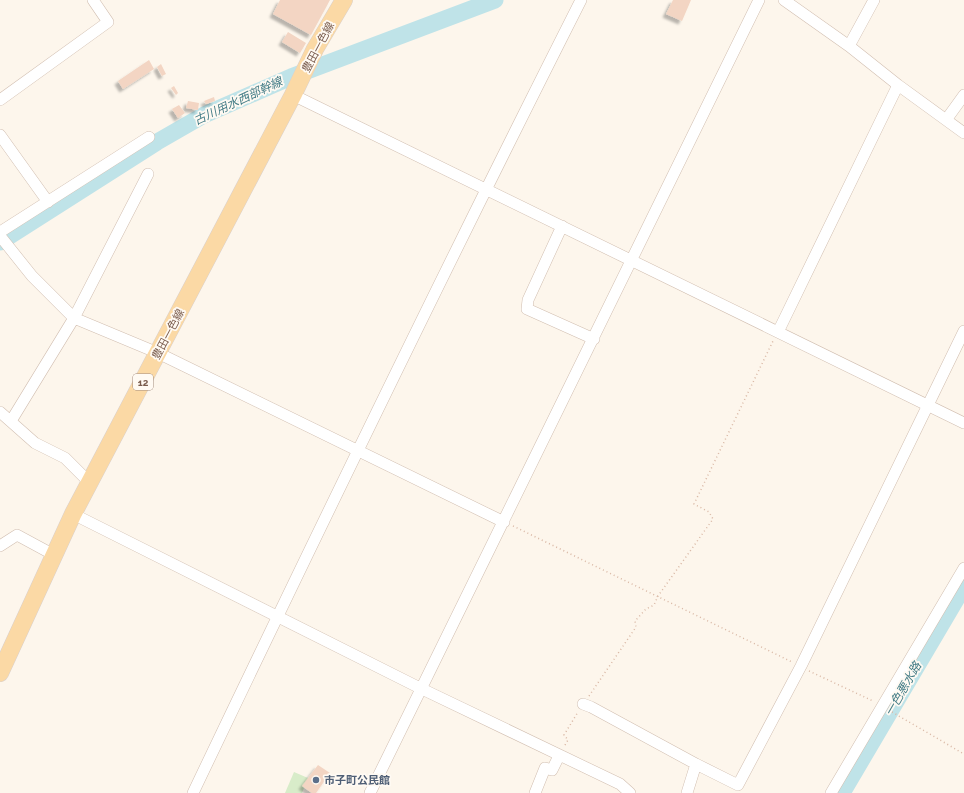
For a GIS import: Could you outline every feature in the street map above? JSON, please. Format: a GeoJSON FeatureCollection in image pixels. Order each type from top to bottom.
{"type":"FeatureCollection","features":[{"type":"Feature","properties":{"kind":"main road","name":"豊田一色線"},"geometry":{"type":"LineString","coordinates":[[0,673],[73,514],[293,95],[315,49],[344,0]]}},
{"type":"Feature","properties":{"kind":"street"},"geometry":{"type":"LineString","coordinates":[[0,100],[108,22],[93,0]]}},
{"type":"Feature","properties":{"kind":"street"},"geometry":{"type":"LineString","coordinates":[[193,793],[277,617],[486,189],[581,0]]}},
{"type":"Feature","properties":{"kind":"street"},"geometry":{"type":"LineString","coordinates":[[370,793],[759,0]]}},
{"type":"Feature","properties":{"kind":"street"},"geometry":{"type":"LineString","coordinates":[[784,0],[849,46],[898,85],[964,133]]}},
{"type":"Feature","properties":{"kind":"street"},"geometry":{"type":"LineString","coordinates":[[849,46],[874,0]]}},
{"type":"Feature","properties":{"kind":"street"},"geometry":{"type":"LineString","coordinates":[[778,332],[898,85]]}},
{"type":"Feature","properties":{"kind":"street"},"geometry":{"type":"LineString","coordinates":[[293,95],[964,424]]}},
{"type":"Feature","properties":{"kind":"street"},"geometry":{"type":"LineString","coordinates":[[946,120],[964,95]]}},
{"type":"Feature","properties":{"kind":"street"},"geometry":{"type":"LineString","coordinates":[[0,135],[48,202]]}},
{"type":"Feature","properties":{"kind":"street"},"geometry":{"type":"LineString","coordinates":[[0,232],[149,137]]}},
{"type":"Feature","properties":{"kind":"street"},"geometry":{"type":"LineString","coordinates":[[11,421],[74,318],[148,174]]}},
{"type":"Feature","properties":{"kind":"street"},"geometry":{"type":"LineString","coordinates":[[562,226],[528,300],[527,309],[594,339]]}},
{"type":"Feature","properties":{"kind":"street"},"geometry":{"type":"LineString","coordinates":[[0,236],[32,276],[74,318],[158,353],[504,522]]}},
{"type":"Feature","properties":{"kind":"street"},"geometry":{"type":"LineString","coordinates":[[583,704],[738,785],[801,666],[964,331]]}},
{"type":"Feature","properties":{"kind":"street"},"geometry":{"type":"LineString","coordinates":[[0,412],[35,443],[65,458],[90,483]]}},
{"type":"Feature","properties":{"kind":"street"},"geometry":{"type":"LineString","coordinates":[[73,514],[422,689],[620,784],[630,793]]}},
{"type":"Feature","properties":{"kind":"street"},"geometry":{"type":"LineString","coordinates":[[0,546],[18,535],[54,555]]}},
{"type":"Feature","properties":{"kind":"street"},"geometry":{"type":"LineString","coordinates":[[831,793],[964,568]]}},
{"type":"Feature","properties":{"kind":"street"},"geometry":{"type":"LineString","coordinates":[[535,793],[545,768],[552,770],[559,756]]}},
{"type":"Feature","properties":{"kind":"street"},"geometry":{"type":"LineString","coordinates":[[687,793],[696,764]]}},
{"type":"Feature","properties":{"kind":"path"},"geometry":{"type":"LineString","coordinates":[[559,756],[568,740],[564,735],[583,704],[636,627],[635,621],[646,608],[654,605],[658,596],[713,519],[709,512],[694,504],[778,332]]}},
{"type":"Feature","properties":{"kind":"path"},"geometry":{"type":"LineString","coordinates":[[504,522],[883,706],[964,754]]}},
{"type":"Feature","properties":{"kind":"green space"},"geometry":{"type":"Polygon","coordinates":[[[294,772],[308,778],[302,793],[285,793],[294,772]]]}},
{"type":"Feature","properties":{"kind":"building"},"geometry":{"type":"Polygon","coordinates":[[[280,0],[330,0],[311,35],[273,14],[280,0]]]}},
{"type":"Feature","properties":{"kind":"building"},"geometry":{"type":"Polygon","coordinates":[[[673,0],[691,0],[682,21],[666,14],[673,0]]]}},
{"type":"Feature","properties":{"kind":"building"},"geometry":{"type":"Polygon","coordinates":[[[288,32],[306,43],[300,53],[282,42],[288,32]]]}},
{"type":"Feature","properties":{"kind":"building"},"geometry":{"type":"Polygon","coordinates":[[[149,60],[154,69],[123,89],[118,81],[149,60]]]}},
{"type":"Feature","properties":{"kind":"building"},"geometry":{"type":"Polygon","coordinates":[[[161,64],[166,74],[162,76],[157,67],[161,64]]]}},
{"type":"Feature","properties":{"kind":"building"},"geometry":{"type":"Polygon","coordinates":[[[174,86],[178,93],[176,95],[171,88],[174,86]]]}},
{"type":"Feature","properties":{"kind":"building"},"geometry":{"type":"Polygon","coordinates":[[[214,97],[215,101],[206,104],[204,101],[214,97]]]}},
{"type":"Feature","properties":{"kind":"building"},"geometry":{"type":"Polygon","coordinates":[[[188,101],[199,103],[198,110],[186,108],[188,101]]]}},
{"type":"Feature","properties":{"kind":"building"},"geometry":{"type":"Polygon","coordinates":[[[179,105],[185,113],[178,118],[172,109],[179,105]]]}},
{"type":"Feature","properties":{"kind":"building","name":"市子町公民館"},"geometry":{"type":"Polygon","coordinates":[[[318,765],[330,773],[316,793],[312,793],[302,786],[318,765]]]}},
{"type":"Feature","properties":{"kind":"waterway","name":"古川用水西部幹線"},"geometry":{"type":"LineString","coordinates":[[0,242],[157,142],[204,115],[291,77],[495,0]]}},
{"type":"Feature","properties":{"kind":"waterway","name":"一色悪水路"},"geometry":{"type":"LineString","coordinates":[[842,793],[964,586]]}},
{"type":"Feature","properties":{"kind":"place","name":"市子町公民館"},"geometry":{"type":"Point","coordinates":[316,780]}}]}
